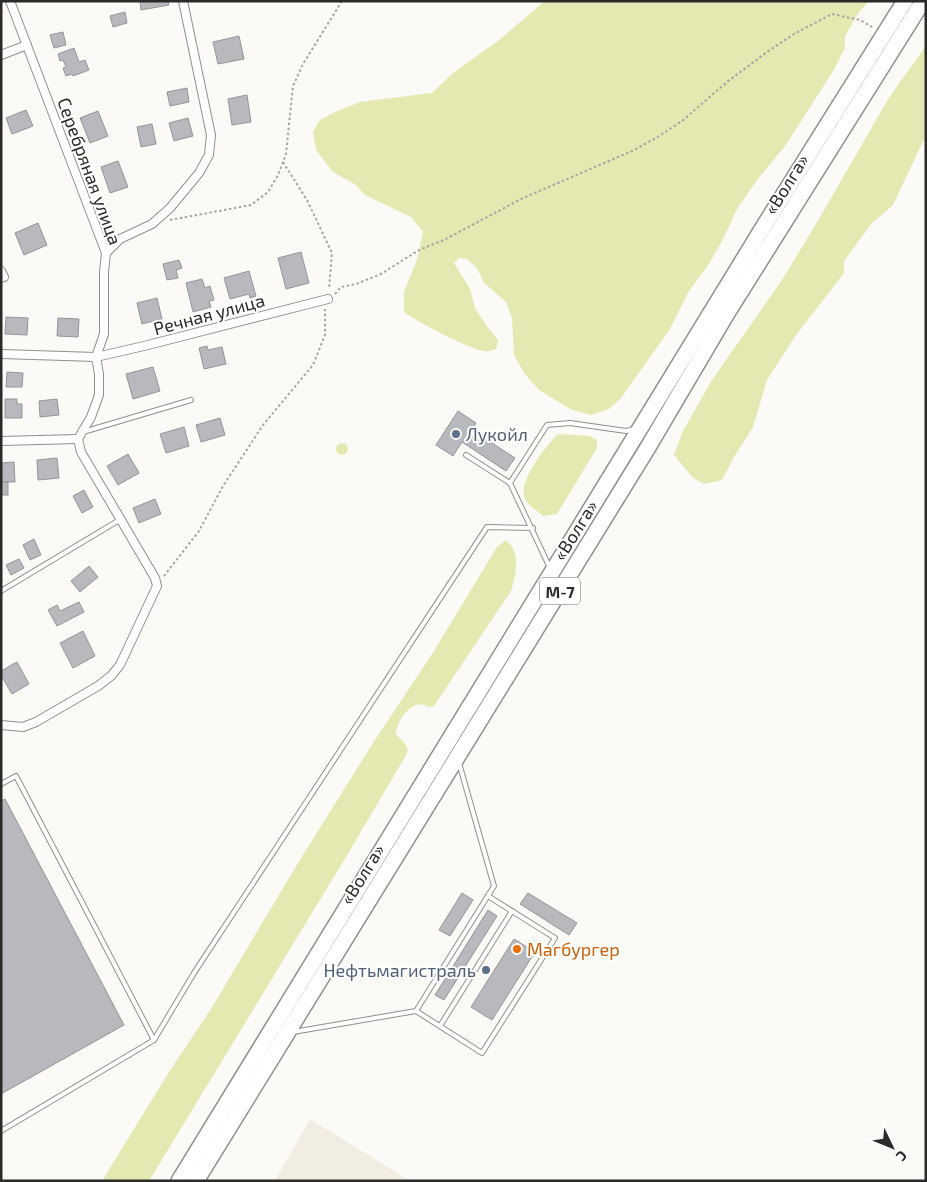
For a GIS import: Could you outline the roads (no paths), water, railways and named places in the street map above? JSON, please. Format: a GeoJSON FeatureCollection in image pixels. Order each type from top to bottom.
{"type":"FeatureCollection","features":[{"type":"Feature","properties":{"kind":"highway","name":"«Волга»"},"geometry":{"type":"LineString","coordinates":[[179,1181],[764,226],[905,1]]}},
{"type":"Feature","properties":{"kind":"highway","name":"«Волга»"},"geometry":{"type":"LineString","coordinates":[[196,1181],[647,449],[726,315],[924,2]]}},
{"type":"Feature","properties":{"kind":"street","name":"Серебряная улица"},"geometry":{"type":"LineString","coordinates":[[10,1],[106,253],[104,272],[104,334],[96,357]]}},
{"type":"Feature","properties":{"kind":"street"},"geometry":{"type":"LineString","coordinates":[[106,253],[120,239],[152,224],[170,208],[199,173],[209,155],[211,135],[183,1]]}},
{"type":"Feature","properties":{"kind":"street"},"geometry":{"type":"LineString","coordinates":[[1,55],[27,45]]}},
{"type":"Feature","properties":{"kind":"street"},"geometry":{"type":"LineString","coordinates":[[1,271],[4,277],[1,278]]}},
{"type":"Feature","properties":{"kind":"street","name":"Речная улица"},"geometry":{"type":"LineString","coordinates":[[1,354],[96,357],[328,299]]}},
{"type":"Feature","properties":{"kind":"street"},"geometry":{"type":"LineString","coordinates":[[1,725],[23,727],[36,722],[111,676],[120,665],[157,586],[155,578],[81,452],[80,436],[91,417],[99,395],[99,374],[96,357]]}},
{"type":"Feature","properties":{"kind":"street"},"geometry":{"type":"LineString","coordinates":[[1,441],[80,436]]}},
{"type":"Feature","properties":{"kind":"lane"},"geometry":{"type":"LineString","coordinates":[[80,436],[191,400]]}},
{"type":"Feature","properties":{"kind":"lane"},"geometry":{"type":"LineString","coordinates":[[510,483],[547,425],[570,423],[626,431],[642,428]]}},
{"type":"Feature","properties":{"kind":"lane"},"geometry":{"type":"LineString","coordinates":[[466,455],[510,483],[552,573]]}},
{"type":"Feature","properties":{"kind":"lane"},"geometry":{"type":"LineString","coordinates":[[1,592],[121,519]]}},
{"type":"Feature","properties":{"kind":"lane"},"geometry":{"type":"LineString","coordinates":[[1,1130],[154,1040],[194,973],[487,527],[532,528]]}},
{"type":"Feature","properties":{"kind":"lane"},"geometry":{"type":"LineString","coordinates":[[416,1011],[494,886],[457,757]]}},
{"type":"Feature","properties":{"kind":"lane"},"geometry":{"type":"LineString","coordinates":[[1,784],[16,776],[154,1040]]}},
{"type":"Feature","properties":{"kind":"lane"},"geometry":{"type":"LineString","coordinates":[[286,1034],[416,1011],[482,1053],[555,938],[488,896]]}},
{"type":"Feature","properties":{"kind":"lane"},"geometry":{"type":"LineString","coordinates":[[440,1026],[512,911]]}},
{"type":"Feature","properties":{"kind":"place","name":"Лукойл"},"geometry":{"type":"Point","coordinates":[456,434]}},
{"type":"Feature","properties":{"kind":"place","name":"Магбургер"},"geometry":{"type":"Point","coordinates":[517,949]}},
{"type":"Feature","properties":{"kind":"place","name":"Нефтьмагистраль"},"geometry":{"type":"Point","coordinates":[486,970]}}]}
